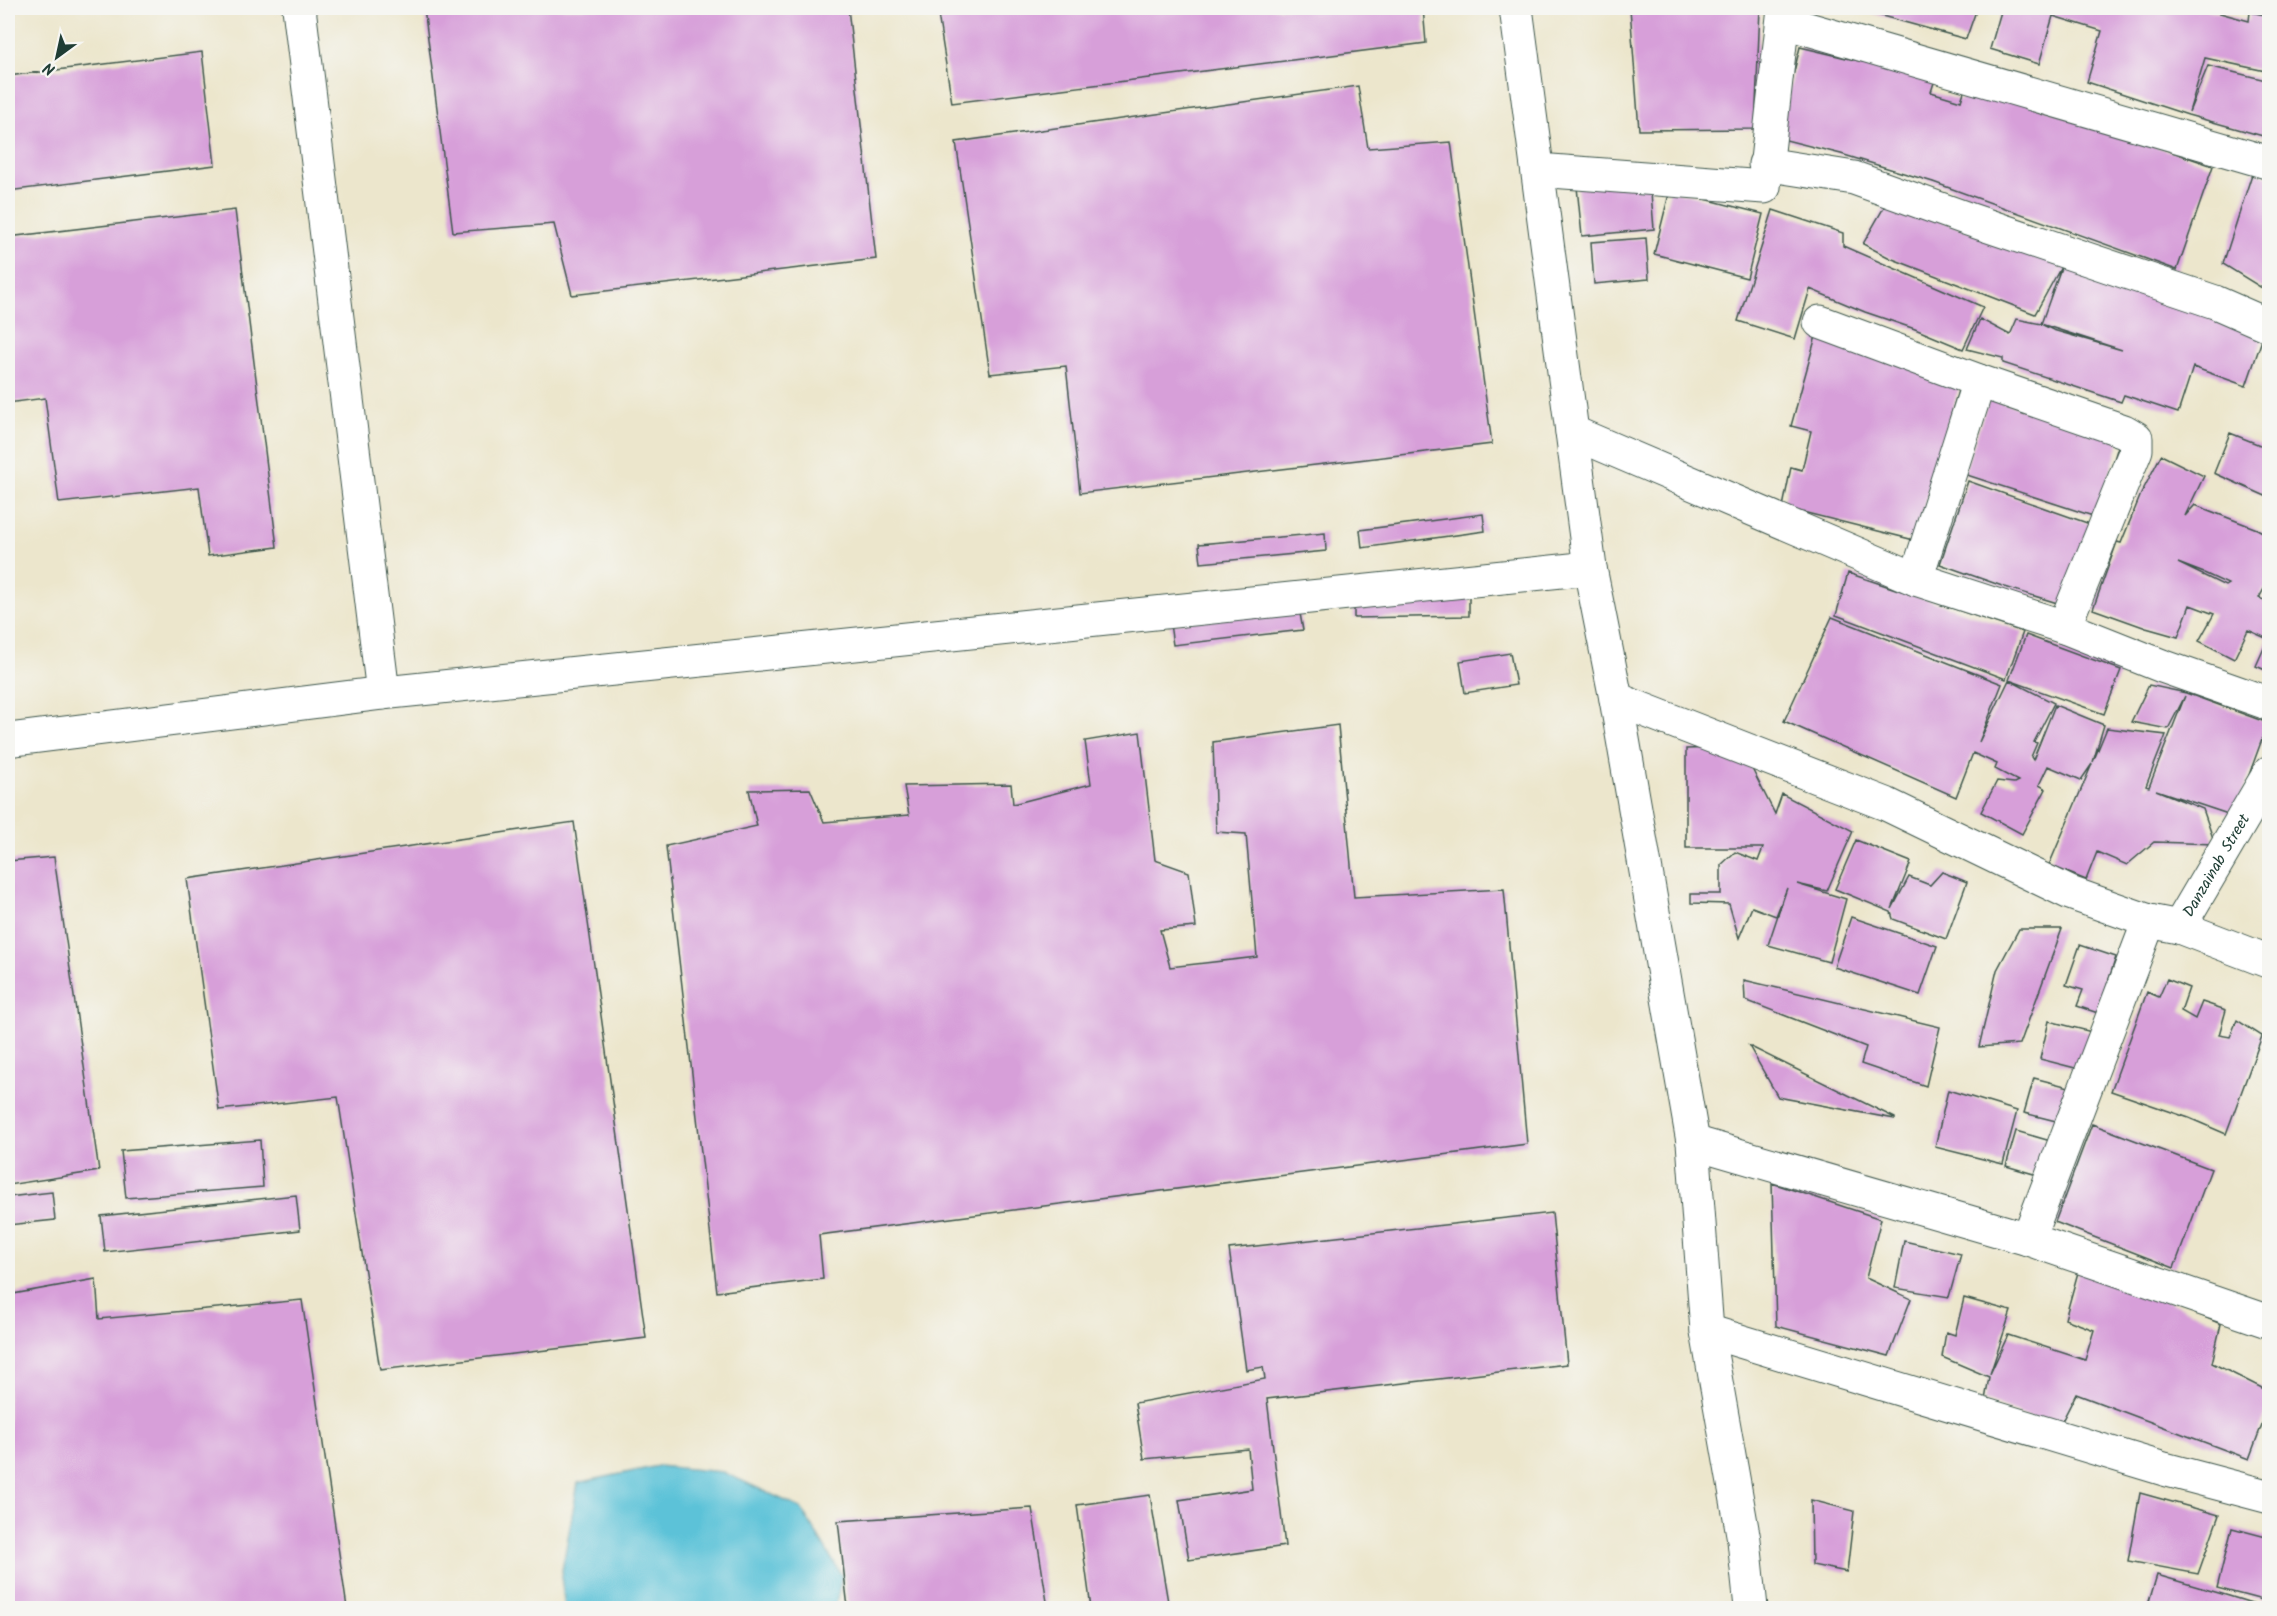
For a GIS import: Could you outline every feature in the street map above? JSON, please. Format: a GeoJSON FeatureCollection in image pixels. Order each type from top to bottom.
{"type":"FeatureCollection","features":[{"type":"Feature","properties":{"kind":"street"},"geometry":{"type":"LineString","coordinates":[[300,8],[383,693]]}},
{"type":"Feature","properties":{"kind":"street"},"geometry":{"type":"LineString","coordinates":[[1516,8],[1590,568],[1616,699],[1693,1142],[1707,1331],[1744,1540],[1751,1608]]}},
{"type":"Feature","properties":{"kind":"street"},"geometry":{"type":"LineString","coordinates":[[1538,170],[1764,187],[1784,15],[2270,163]]}},
{"type":"Feature","properties":{"kind":"street"},"geometry":{"type":"LineString","coordinates":[[1765,164],[1854,178],[2215,302],[2270,326]]}},
{"type":"Feature","properties":{"kind":"street"},"geometry":{"type":"LineString","coordinates":[[1820,322],[1979,381],[2124,431],[2136,438],[2136,450],[2064,627]]}},
{"type":"Feature","properties":{"kind":"street"},"geometry":{"type":"LineString","coordinates":[[1916,579],[1979,381]]}},
{"type":"Feature","properties":{"kind":"street"},"geometry":{"type":"LineString","coordinates":[[1572,432],[1916,579],[2064,627],[2270,704]]}},
{"type":"Feature","properties":{"kind":"street"},"geometry":{"type":"LineString","coordinates":[[8,740],[383,693],[1590,568]]}},
{"type":"Feature","properties":{"kind":"street"},"geometry":{"type":"LineString","coordinates":[[1616,699],[1886,804],[2070,893],[2270,962]]}},
{"type":"Feature","properties":{"kind":"street","name":"Danzainab Street"},"geometry":{"type":"LineString","coordinates":[[2028,1239],[2164,924],[2270,772]]}},
{"type":"Feature","properties":{"kind":"street"},"geometry":{"type":"LineString","coordinates":[[1693,1142],[2028,1239],[2270,1322]]}},
{"type":"Feature","properties":{"kind":"street"},"geometry":{"type":"LineString","coordinates":[[1707,1331],[2142,1462],[2270,1497]]}},
{"type":"Feature","properties":{"kind":"water"},"geometry":{"type":"Polygon","coordinates":[[[658,1466],[723,1472],[801,1508],[842,1576],[835,1608],[565,1608],[561,1576],[578,1483],[658,1466]]]}},
{"type":"Feature","properties":{"kind":"building"},"geometry":{"type":"Polygon","coordinates":[[[424,8],[848,8],[876,259],[572,295],[554,224],[453,232],[424,8]]]}},
{"type":"Feature","properties":{"kind":"building"},"geometry":{"type":"Polygon","coordinates":[[[937,8],[1423,8],[1426,43],[952,103],[937,8]]]}},
{"type":"Feature","properties":{"kind":"building"},"geometry":{"type":"Polygon","coordinates":[[[1630,8],[1760,8],[1755,129],[1639,130],[1630,8]]]}},
{"type":"Feature","properties":{"kind":"building"},"geometry":{"type":"Polygon","coordinates":[[[1853,8],[1977,8],[1966,39],[1853,8]]]}},
{"type":"Feature","properties":{"kind":"building"},"geometry":{"type":"Polygon","coordinates":[[[2002,8],[2202,8],[2249,21],[2250,12],[2270,16],[2270,72],[2205,58],[2189,112],[2208,66],[2270,81],[2270,138],[2188,115],[2087,82],[2102,31],[2053,16],[2039,64],[1990,49],[2002,8]]]}},
{"type":"Feature","properties":{"kind":"building"},"geometry":{"type":"Polygon","coordinates":[[[1800,47],[1863,62],[1937,73],[1931,92],[1961,101],[1967,82],[2213,166],[2177,270],[1933,182],[1841,154],[1778,138],[1800,47]]]}},
{"type":"Feature","properties":{"kind":"building"},"geometry":{"type":"Polygon","coordinates":[[[202,52],[215,165],[8,191],[8,76],[202,52]]]}},
{"type":"Feature","properties":{"kind":"building"},"geometry":{"type":"Polygon","coordinates":[[[1358,86],[1368,148],[1451,142],[1492,444],[1080,493],[1066,366],[990,374],[956,142],[1358,86]]]}},
{"type":"Feature","properties":{"kind":"building"},"geometry":{"type":"Polygon","coordinates":[[[2253,171],[2270,177],[2270,278],[2265,290],[2223,264],[2253,171]]]}},
{"type":"Feature","properties":{"kind":"building"},"geometry":{"type":"Polygon","coordinates":[[[1650,181],[1654,229],[1582,236],[1577,187],[1650,181]]]}},
{"type":"Feature","properties":{"kind":"building"},"geometry":{"type":"Polygon","coordinates":[[[1670,190],[1763,214],[1747,278],[1654,254],[1670,190]]]}},
{"type":"Feature","properties":{"kind":"building"},"geometry":{"type":"Polygon","coordinates":[[[1887,202],[2264,334],[2246,386],[2193,367],[2178,413],[2124,395],[2121,402],[2003,363],[2003,358],[1967,349],[1980,319],[2010,335],[2017,319],[2041,324],[2062,265],[2035,314],[1890,258],[1863,244],[1887,202]],[[2041,324],[2053,330],[2122,350],[2041,324]]]}},
{"type":"Feature","properties":{"kind":"building"},"geometry":{"type":"Polygon","coordinates":[[[235,210],[277,547],[208,556],[199,487],[59,503],[45,398],[8,403],[8,237],[235,210]]]}},
{"type":"Feature","properties":{"kind":"building"},"geometry":{"type":"Polygon","coordinates":[[[1773,210],[1843,233],[1843,246],[1983,307],[1963,349],[1810,289],[1795,339],[1738,321],[1773,210]]]}},
{"type":"Feature","properties":{"kind":"building"},"geometry":{"type":"Polygon","coordinates":[[[1646,238],[1649,279],[1594,284],[1591,242],[1646,238]]]}},
{"type":"Feature","properties":{"kind":"building"},"geometry":{"type":"Polygon","coordinates":[[[1816,336],[1962,377],[1914,540],[1783,507],[1791,467],[1802,470],[1811,431],[1791,426],[1816,336]]]}},
{"type":"Feature","properties":{"kind":"building"},"geometry":{"type":"Polygon","coordinates":[[[1989,398],[2120,440],[2096,517],[1964,474],[1989,398]]]}},
{"type":"Feature","properties":{"kind":"building"},"geometry":{"type":"Polygon","coordinates":[[[2230,433],[2270,449],[2270,498],[2214,473],[2230,433]]]}},
{"type":"Feature","properties":{"kind":"building"},"geometry":{"type":"Polygon","coordinates":[[[2161,455],[2204,476],[2185,516],[2195,505],[2270,536],[2270,592],[2264,589],[2259,598],[2270,603],[2270,672],[2256,666],[2268,639],[2248,630],[2234,659],[2199,641],[2214,614],[2190,605],[2178,637],[2093,609],[2117,542],[2121,543],[2141,494],[2161,455]],[[2178,563],[2225,586],[2228,584],[2178,563]]]}},
{"type":"Feature","properties":{"kind":"building"},"geometry":{"type":"Polygon","coordinates":[[[1968,481],[2090,524],[2064,605],[1940,564],[1968,481]]]}},
{"type":"Feature","properties":{"kind":"building"},"geometry":{"type":"Polygon","coordinates":[[[1483,514],[1485,531],[1362,548],[1360,530],[1483,514]]]}},
{"type":"Feature","properties":{"kind":"building"},"geometry":{"type":"Polygon","coordinates":[[[1325,533],[1326,551],[1201,563],[1199,544],[1325,533]]]}},
{"type":"Feature","properties":{"kind":"building"},"geometry":{"type":"Polygon","coordinates":[[[1848,573],[2023,632],[2006,679],[1836,615],[1848,573]]]}},
{"type":"Feature","properties":{"kind":"building"},"geometry":{"type":"Polygon","coordinates":[[[1469,595],[1469,616],[1354,618],[1354,598],[1469,595]]]}},
{"type":"Feature","properties":{"kind":"building"},"geometry":{"type":"Polygon","coordinates":[[[1299,608],[1303,630],[1173,645],[1170,624],[1299,608]]]}},
{"type":"Feature","properties":{"kind":"building"},"geometry":{"type":"Polygon","coordinates":[[[1832,617],[2002,684],[1979,742],[2009,680],[2054,703],[2034,742],[2037,743],[2031,757],[2033,760],[2055,705],[2104,725],[2093,762],[2107,728],[2166,735],[2146,786],[2149,787],[2185,696],[2168,729],[2131,722],[2149,685],[2186,693],[2268,723],[2234,816],[2156,790],[2203,809],[2215,844],[2154,842],[2127,865],[2097,852],[2086,880],[2049,865],[2092,764],[2081,780],[2048,766],[2039,785],[2046,789],[2022,834],[1981,812],[1997,781],[2014,783],[2018,781],[1995,769],[1997,764],[1973,753],[1956,797],[1784,721],[1832,617]]]}},
{"type":"Feature","properties":{"kind":"building"},"geometry":{"type":"Polygon","coordinates":[[[2026,635],[2121,670],[2104,714],[2009,680],[2026,635]]]}},
{"type":"Feature","properties":{"kind":"building"},"geometry":{"type":"Polygon","coordinates":[[[1510,653],[1516,685],[1465,693],[1460,661],[1510,653]]]}},
{"type":"Feature","properties":{"kind":"building"},"geometry":{"type":"Polygon","coordinates":[[[1338,725],[1354,897],[1504,889],[1527,1144],[819,1235],[823,1279],[717,1292],[666,846],[757,826],[749,790],[810,789],[824,822],[909,815],[904,786],[1011,784],[1013,804],[1091,784],[1085,741],[1140,732],[1155,860],[1189,872],[1196,927],[1160,930],[1170,967],[1257,957],[1246,834],[1216,832],[1213,742],[1338,725]]]}},
{"type":"Feature","properties":{"kind":"building"},"geometry":{"type":"Polygon","coordinates":[[[1718,748],[1748,761],[1775,814],[1782,794],[1853,831],[1827,891],[1797,884],[1846,899],[1829,962],[1768,945],[1787,888],[1776,916],[1752,907],[1739,938],[1729,904],[1691,903],[1691,894],[1721,894],[1721,865],[1735,852],[1758,861],[1763,848],[1686,848],[1686,749],[1718,748]]]}},
{"type":"Feature","properties":{"kind":"building"},"geometry":{"type":"Polygon","coordinates":[[[574,822],[646,1338],[380,1370],[338,1097],[219,1110],[187,879],[574,822]]]}},
{"type":"Feature","properties":{"kind":"building"},"geometry":{"type":"Polygon","coordinates":[[[1856,840],[1911,862],[1892,909],[1909,877],[1930,885],[1942,872],[1967,882],[1946,939],[1893,919],[1891,912],[1835,889],[1856,840]]]}},
{"type":"Feature","properties":{"kind":"building"},"geometry":{"type":"Polygon","coordinates":[[[54,857],[99,1171],[8,1185],[8,861],[54,857]]]}},
{"type":"Feature","properties":{"kind":"building"},"geometry":{"type":"Polygon","coordinates":[[[1851,917],[1937,946],[1920,995],[1834,967],[1851,917]]]}},
{"type":"Feature","properties":{"kind":"building"},"geometry":{"type":"Polygon","coordinates":[[[2019,929],[2062,929],[2020,1044],[1979,1047],[1997,970],[2019,929]]]}},
{"type":"Feature","properties":{"kind":"building"},"geometry":{"type":"Polygon","coordinates":[[[2080,945],[2116,957],[2098,1013],[2077,1006],[2083,990],[2066,985],[2080,945]]]}},
{"type":"Feature","properties":{"kind":"building"},"geometry":{"type":"Polygon","coordinates":[[[2167,979],[2189,988],[2181,1011],[2195,1019],[2202,1002],[2226,1010],[2219,1035],[2230,1037],[2237,1020],[2262,1036],[2226,1134],[2189,1118],[2111,1091],[2147,992],[2159,997],[2167,979]]]}},
{"type":"Feature","properties":{"kind":"building"},"geometry":{"type":"Polygon","coordinates":[[[1744,980],[1940,1027],[1926,1086],[1861,1064],[1866,1047],[1745,1000],[1744,980]]]}},
{"type":"Feature","properties":{"kind":"building"},"geometry":{"type":"Polygon","coordinates":[[[2049,1021],[2092,1032],[2083,1070],[2040,1059],[2049,1021]]]}},
{"type":"Feature","properties":{"kind":"building"},"geometry":{"type":"Polygon","coordinates":[[[1749,1046],[1895,1118],[1895,1119],[1778,1097],[1749,1046]]]}},
{"type":"Feature","properties":{"kind":"building"},"geometry":{"type":"Polygon","coordinates":[[[2034,1078],[2073,1088],[2064,1123],[2024,1113],[2034,1078]]]}},
{"type":"Feature","properties":{"kind":"building"},"geometry":{"type":"Polygon","coordinates":[[[1948,1090],[2017,1111],[2003,1164],[1935,1147],[1948,1090]]]}},
{"type":"Feature","properties":{"kind":"building"},"geometry":{"type":"Polygon","coordinates":[[[2092,1124],[2211,1169],[2174,1268],[2055,1222],[2092,1124]]]}},
{"type":"Feature","properties":{"kind":"building"},"geometry":{"type":"Polygon","coordinates":[[[2016,1131],[2054,1142],[2044,1177],[2006,1166],[2016,1131]]]}},
{"type":"Feature","properties":{"kind":"building"},"geometry":{"type":"Polygon","coordinates":[[[260,1140],[263,1187],[126,1198],[121,1151],[260,1140]]]}},
{"type":"Feature","properties":{"kind":"building"},"geometry":{"type":"Polygon","coordinates":[[[1772,1183],[1881,1219],[1866,1278],[1911,1299],[1889,1356],[1776,1326],[1772,1183]]]}},
{"type":"Feature","properties":{"kind":"building"},"geometry":{"type":"Polygon","coordinates":[[[52,1192],[55,1220],[8,1225],[8,1197],[52,1192]]]}},
{"type":"Feature","properties":{"kind":"building"},"geometry":{"type":"Polygon","coordinates":[[[296,1195],[300,1230],[105,1252],[101,1216],[296,1195]]]}},
{"type":"Feature","properties":{"kind":"building"},"geometry":{"type":"Polygon","coordinates":[[[1552,1213],[1567,1364],[1267,1399],[1285,1546],[1189,1560],[1179,1500],[1252,1489],[1248,1449],[1144,1459],[1135,1403],[1265,1379],[1263,1367],[1246,1370],[1229,1249],[1552,1213]]]}},
{"type":"Feature","properties":{"kind":"building"},"geometry":{"type":"Polygon","coordinates":[[[1904,1241],[1961,1254],[1949,1297],[1895,1288],[1904,1241]]]}},
{"type":"Feature","properties":{"kind":"building"},"geometry":{"type":"Polygon","coordinates":[[[2080,1265],[2221,1324],[2212,1363],[2270,1392],[2270,1403],[2249,1459],[2076,1394],[2058,1429],[1985,1400],[1989,1377],[1942,1357],[1946,1332],[1955,1335],[1964,1298],[2011,1311],[1990,1374],[2008,1335],[2085,1360],[2094,1330],[2065,1319],[2080,1265]]]}},
{"type":"Feature","properties":{"kind":"building"},"geometry":{"type":"Polygon","coordinates":[[[96,1279],[99,1319],[302,1300],[347,1608],[8,1608],[8,1295],[96,1279]]]}},
{"type":"Feature","properties":{"kind":"building"},"geometry":{"type":"Polygon","coordinates":[[[2140,1493],[2219,1515],[2198,1574],[2128,1561],[2140,1493]]]}},
{"type":"Feature","properties":{"kind":"building"},"geometry":{"type":"Polygon","coordinates":[[[1150,1495],[1169,1608],[1091,1608],[1077,1505],[1150,1495]]]}},
{"type":"Feature","properties":{"kind":"building"},"geometry":{"type":"Polygon","coordinates":[[[1811,1500],[1854,1511],[1847,1572],[1812,1565],[1811,1500]]]}},
{"type":"Feature","properties":{"kind":"building"},"geometry":{"type":"Polygon","coordinates":[[[1032,1508],[1048,1608],[848,1608],[838,1521],[1032,1508]]]}},
{"type":"Feature","properties":{"kind":"building"},"geometry":{"type":"Polygon","coordinates":[[[2232,1528],[2270,1538],[2270,1602],[2217,1588],[2232,1528]]]}},
{"type":"Feature","properties":{"kind":"building"},"geometry":{"type":"Polygon","coordinates":[[[2157,1575],[2229,1596],[2268,1608],[2147,1608],[2157,1575]]]}}]}
